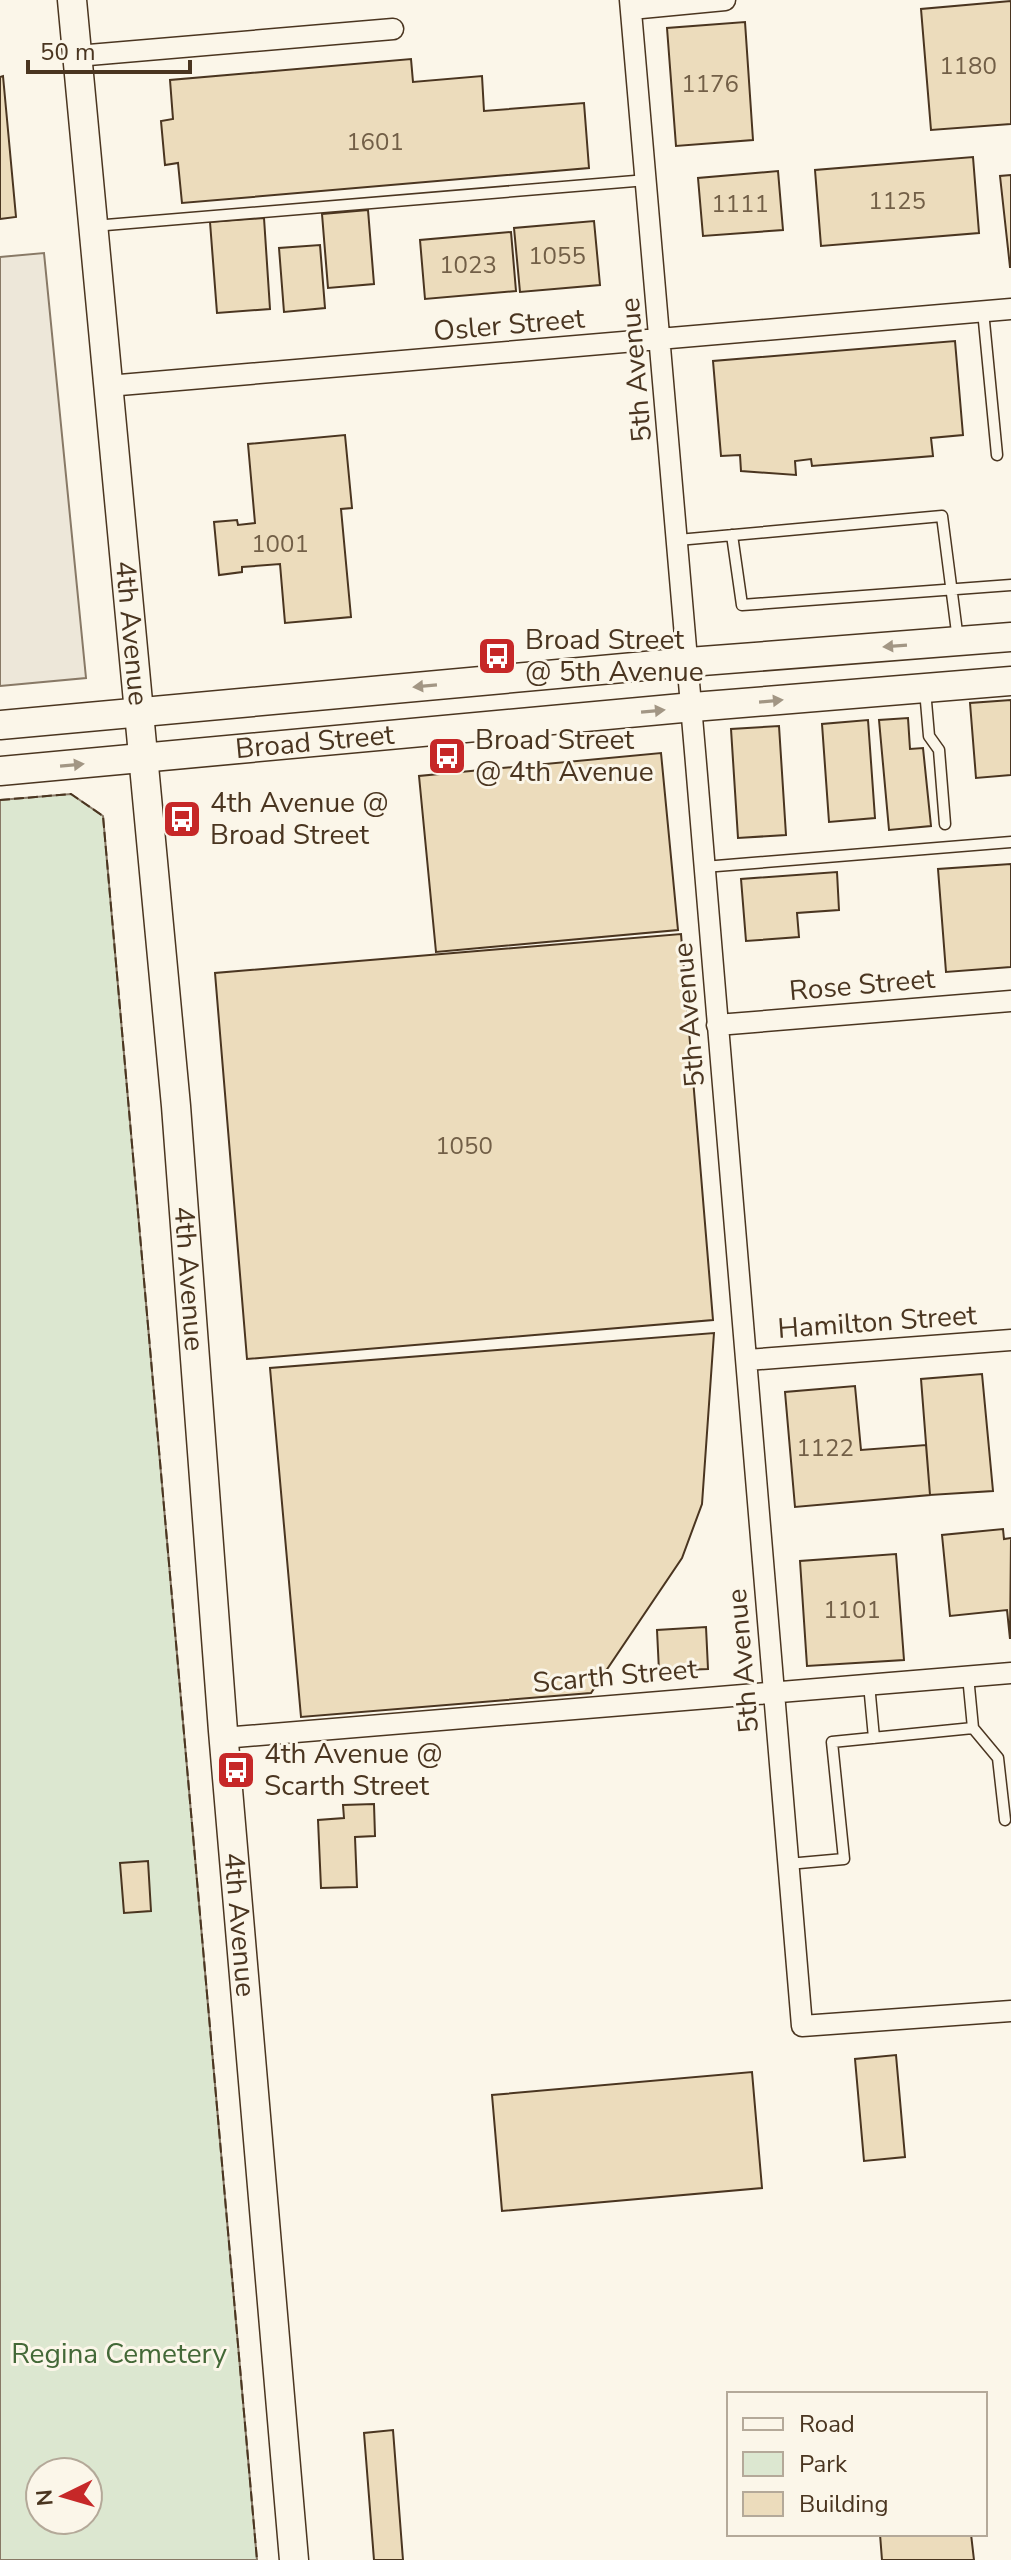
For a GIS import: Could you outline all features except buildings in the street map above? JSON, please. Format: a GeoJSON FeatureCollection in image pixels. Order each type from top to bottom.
{"type":"FeatureCollection","features":[{"type":"Feature","properties":{"kind":"main road","name":"4th Avenue"},"geometry":{"type":"LineString","coordinates":[[72,0],[176,1106],[223,1738],[294,2560]]}},
{"type":"Feature","properties":{"kind":"main road","name":"Broad Street"},"geometry":{"type":"LineString","coordinates":[[0,725],[689,662],[1011,637]]}},
{"type":"Feature","properties":{"kind":"main road","name":"Broad Street"},"geometry":{"type":"LineString","coordinates":[[0,771],[1011,681]]}},
{"type":"Feature","properties":{"kind":"street"},"geometry":{"type":"LineString","coordinates":[[630,4],[725,0]]}},
{"type":"Feature","properties":{"kind":"street","name":"5th Avenue"},"geometry":{"type":"LineString","coordinates":[[630,4],[662,339],[802,2026],[1011,2011]]}},
{"type":"Feature","properties":{"kind":"street"},"geometry":{"type":"LineString","coordinates":[[77,56],[393,29]]}},
{"type":"Feature","properties":{"kind":"street","name":"Osler Street"},"geometry":{"type":"LineString","coordinates":[[108,386],[1011,309]]}},
{"type":"Feature","properties":{"kind":"street","name":"Rose Street"},"geometry":{"type":"LineString","coordinates":[[717,1025],[1011,1001]]}},
{"type":"Feature","properties":{"kind":"street","name":"Hamilton Street"},"geometry":{"type":"LineString","coordinates":[[747,1360],[1011,1340]]}},
{"type":"Feature","properties":{"kind":"street","name":"Scarth Street"},"geometry":{"type":"LineString","coordinates":[[223,1738],[1011,1673]]}},
{"type":"Feature","properties":{"kind":"lane"},"geometry":{"type":"LineString","coordinates":[[92,226],[647,180]]}},
{"type":"Feature","properties":{"kind":"lane"},"geometry":{"type":"LineString","coordinates":[[983,311],[997,455]]}},
{"type":"Feature","properties":{"kind":"lane"},"geometry":{"type":"LineString","coordinates":[[678,540],[942,516],[958,641]]}},
{"type":"Feature","properties":{"kind":"lane"},"geometry":{"type":"LineString","coordinates":[[732,535],[742,605],[1011,585]]}},
{"type":"Feature","properties":{"kind":"lane"},"geometry":{"type":"LineString","coordinates":[[925,688],[929,736],[939,750],[945,824]]}},
{"type":"Feature","properties":{"kind":"lane"},"geometry":{"type":"LineString","coordinates":[[704,867],[1011,842]]}},
{"type":"Feature","properties":{"kind":"lane"},"geometry":{"type":"LineString","coordinates":[[968,1676],[973,1728],[998,1758],[1005,1820]]}},
{"type":"Feature","properties":{"kind":"lane"},"geometry":{"type":"LineString","coordinates":[[869,1684],[874,1738]]}},
{"type":"Feature","properties":{"kind":"lane"},"geometry":{"type":"LineString","coordinates":[[788,1864],[844,1859],[832,1742],[973,1728]]}},
{"type":"Feature","properties":{"kind":"green space","name":"Regina Cemetery"},"geometry":{"type":"Polygon","coordinates":[[[71,794],[103,816],[257,2560],[0,2560],[0,800],[71,794]]]}},
{"type":"Feature","properties":{"kind":"shaded area"},"geometry":{"type":"Polygon","coordinates":[[[44,253],[86,678],[0,686],[0,257],[44,253]]]}},
{"type":"Feature","properties":{"kind":"fence"},"geometry":{"type":"LineString","coordinates":[[0,800],[71,794],[103,816],[257,2560]]}},
{"type":"Feature","properties":{"kind":"place","name":"Broad Street @ 5th Avenue"},"geometry":{"type":"Point","coordinates":[497,656]}},
{"type":"Feature","properties":{"kind":"place","name":"Broad Street @ 4th Avenue"},"geometry":{"type":"Point","coordinates":[447,756]}},
{"type":"Feature","properties":{"kind":"place","name":"4th Avenue @ Broad Street"},"geometry":{"type":"Point","coordinates":[182,819]}},
{"type":"Feature","properties":{"kind":"place","name":"4th Avenue @ Scarth Street"},"geometry":{"type":"Point","coordinates":[236,1770]}}]}
